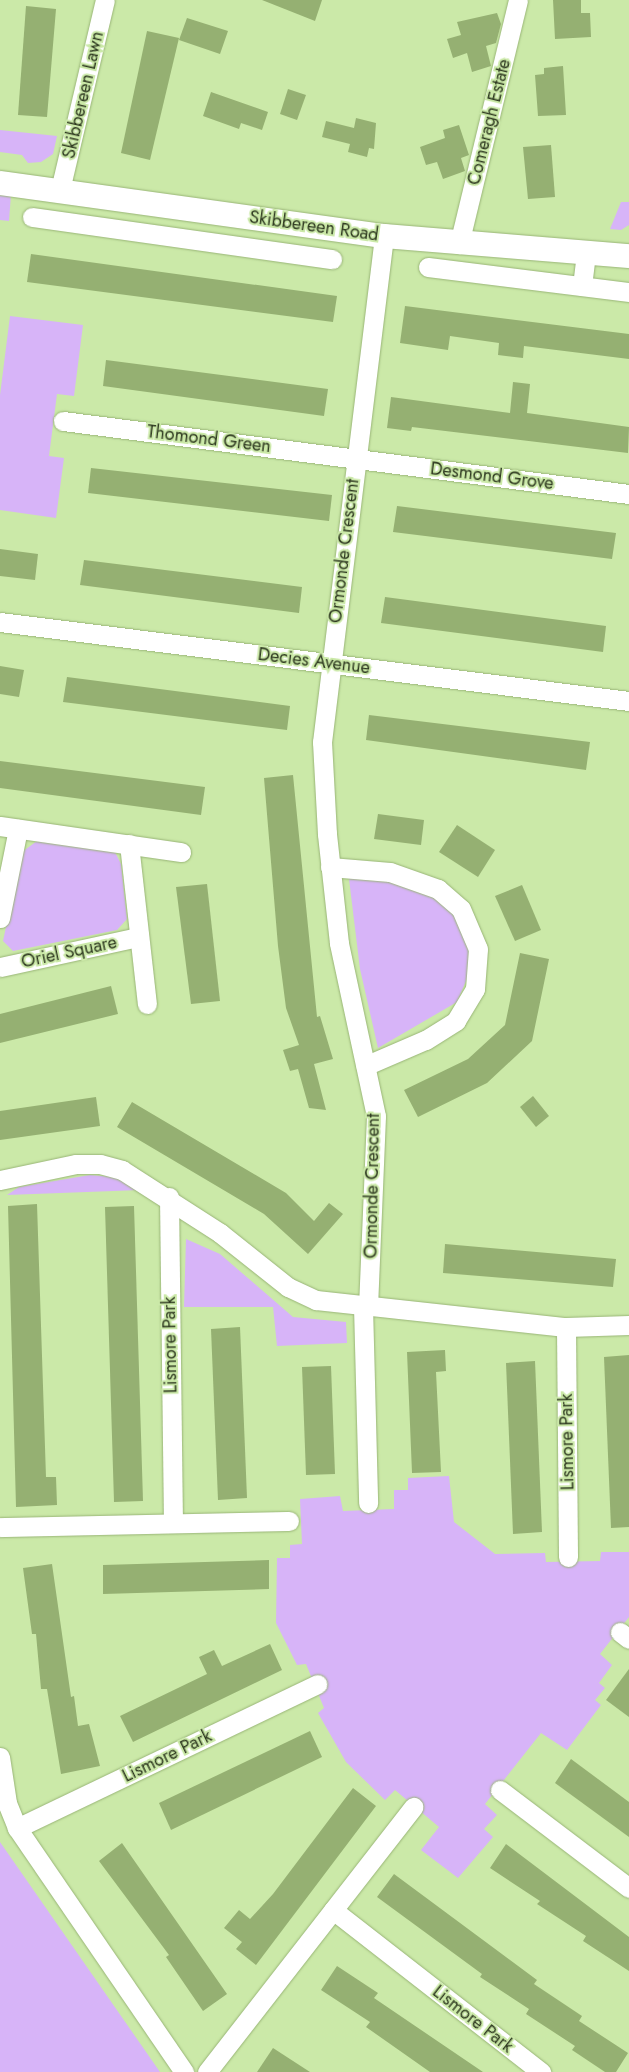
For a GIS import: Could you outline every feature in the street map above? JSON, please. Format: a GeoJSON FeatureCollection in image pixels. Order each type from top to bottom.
{"type":"FeatureCollection","features":[{"type":"Feature","properties":{"kind":"street","name":"Skibbereen Lawn"},"geometry":{"type":"LineString","coordinates":[[60,190],[105,0]]}},
{"type":"Feature","properties":{"kind":"street","name":"Comeragh Estate"},"geometry":{"type":"LineString","coordinates":[[459,244],[518,0]]}},
{"type":"Feature","properties":{"kind":"street","name":"Skibbereen Road"},"geometry":{"type":"LineString","coordinates":[[0,182],[384,236],[459,244],[629,256]]}},
{"type":"Feature","properties":{"kind":"street"},"geometry":{"type":"LineString","coordinates":[[194,240],[198,210]]}},
{"type":"Feature","properties":{"kind":"street","name":"Skibbereen Road"},"geometry":{"type":"LineString","coordinates":[[32,217],[332,259]]}},
{"type":"Feature","properties":{"kind":"street","name":"Ormonde Crescent"},"geometry":{"type":"LineString","coordinates":[[365,1307],[376,1130],[365,1066],[347,993],[330,867],[322,759],[330,663],[384,236]]}},
{"type":"Feature","properties":{"kind":"street"},"geometry":{"type":"LineString","coordinates":[[582,286],[586,254]]}},
{"type":"Feature","properties":{"kind":"street"},"geometry":{"type":"LineString","coordinates":[[428,267],[629,292]]}},
{"type":"Feature","properties":{"kind":"street","name":"Thomond Green"},"geometry":{"type":"LineString","coordinates":[[64,421],[355,458]]}},
{"type":"Feature","properties":{"kind":"street","name":"Desmond Grove"},"geometry":{"type":"LineString","coordinates":[[355,458],[629,494]]}},
{"type":"Feature","properties":{"kind":"street","name":"Decies Avenue"},"geometry":{"type":"LineString","coordinates":[[0,622],[629,700]]}},
{"type":"Feature","properties":{"kind":"street"},"geometry":{"type":"LineString","coordinates":[[0,918],[9,828],[181,852]]}},
{"type":"Feature","properties":{"kind":"street","name":"Oriel Square"},"geometry":{"type":"LineString","coordinates":[[129,844],[147,1004]]}},
{"type":"Feature","properties":{"kind":"street"},"geometry":{"type":"LineString","coordinates":[[330,867],[390,872],[438,889],[461,909],[478,949],[475,989],[456,1021],[425,1040],[365,1066]]}},
{"type":"Feature","properties":{"kind":"street","name":"Oriel Square"},"geometry":{"type":"LineString","coordinates":[[0,967],[138,937]]}},
{"type":"Feature","properties":{"kind":"street"},"geometry":{"type":"LineString","coordinates":[[0,1180],[62,1166],[100,1164],[122,1170],[169,1197],[297,1293],[316,1300],[365,1307],[566,1327],[629,1325]]}},
{"type":"Feature","properties":{"kind":"street","name":"Lismore Park"},"geometry":{"type":"LineString","coordinates":[[169,1197],[173,1523]]}},
{"type":"Feature","properties":{"kind":"street"},"geometry":{"type":"LineString","coordinates":[[365,1307],[368,1503]]}},
{"type":"Feature","properties":{"kind":"street","name":"Lismore Park"},"geometry":{"type":"LineString","coordinates":[[566,1327],[568,1557]]}},
{"type":"Feature","properties":{"kind":"street"},"geometry":{"type":"LineString","coordinates":[[0,1527],[289,1521]]}},
{"type":"Feature","properties":{"kind":"street","name":"Lismore Park"},"geometry":{"type":"LineString","coordinates":[[17,1828],[317,1684]]}},
{"type":"Feature","properties":{"kind":"street"},"geometry":{"type":"LineString","coordinates":[[0,1758],[7,1803],[17,1828],[184,2072]]}},
{"type":"Feature","properties":{"kind":"street"},"geometry":{"type":"LineString","coordinates":[[500,1790],[629,1888]]}},
{"type":"Feature","properties":{"kind":"street"},"geometry":{"type":"LineString","coordinates":[[208,2072],[413,1807]]}},
{"type":"Feature","properties":{"kind":"street","name":"Lismore Park"},"geometry":{"type":"LineString","coordinates":[[333,1910],[541,2072]]}},
{"type":"Feature","properties":{"kind":"shaded area"},"geometry":{"type":"Polygon","coordinates":[[[0,130],[57,136],[53,154],[41,162],[28,163],[22,155],[0,152],[0,130]]]}},
{"type":"Feature","properties":{"kind":"shaded area"},"geometry":{"type":"Polygon","coordinates":[[[0,193],[11,194],[9,221],[0,220],[0,193]]]}},
{"type":"Feature","properties":{"kind":"shaded area"},"geometry":{"type":"Polygon","coordinates":[[[621,202],[629,202],[629,225],[621,230],[610,229],[621,202]]]}},
{"type":"Feature","properties":{"kind":"shaded area"},"geometry":{"type":"Polygon","coordinates":[[[10,316],[83,325],[74,396],[57,394],[49,456],[64,458],[56,518],[0,510],[0,395],[10,316]]]}},
{"type":"Feature","properties":{"kind":"shaded area"},"geometry":{"type":"Polygon","coordinates":[[[37,841],[115,852],[121,864],[127,919],[117,930],[13,951],[3,941],[22,852],[37,841]]]}},
{"type":"Feature","properties":{"kind":"shaded area"},"geometry":{"type":"Polygon","coordinates":[[[375,878],[403,883],[435,896],[456,911],[470,945],[469,974],[457,1002],[378,1048],[360,969],[349,879],[375,878]]]}},
{"type":"Feature","properties":{"kind":"shaded area"},"geometry":{"type":"Polygon","coordinates":[[[90,1175],[114,1177],[140,1190],[7,1195],[19,1187],[90,1175]]]}},
{"type":"Feature","properties":{"kind":"shaded area"},"geometry":{"type":"Polygon","coordinates":[[[186,1239],[220,1254],[293,1317],[346,1322],[347,1343],[277,1346],[273,1307],[184,1307],[186,1239]]]}},
{"type":"Feature","properties":{"kind":"shaded area"},"geometry":{"type":"Polygon","coordinates":[[[449,1476],[454,1522],[495,1554],[545,1553],[546,1562],[600,1561],[601,1552],[629,1552],[629,1617],[600,1654],[612,1665],[599,1683],[605,1688],[595,1700],[601,1705],[567,1750],[541,1733],[485,1804],[497,1815],[484,1829],[493,1837],[458,1878],[421,1850],[439,1827],[395,1790],[385,1800],[346,1762],[318,1713],[324,1708],[306,1664],[297,1665],[276,1623],[277,1558],[290,1558],[290,1545],[302,1544],[300,1499],[340,1496],[343,1511],[394,1509],[394,1490],[408,1490],[408,1478],[449,1476]]]}},
{"type":"Feature","properties":{"kind":"shaded area"},"geometry":{"type":"Polygon","coordinates":[[[0,1842],[160,2072],[0,2072],[0,1842]]]}},
{"type":"Feature","properties":{"kind":"building"},"geometry":{"type":"Polygon","coordinates":[[[262,0],[322,0],[315,21],[262,0]]]}},
{"type":"Feature","properties":{"kind":"building"},"geometry":{"type":"Polygon","coordinates":[[[553,0],[581,0],[581,13],[590,13],[591,37],[555,39],[553,0]]]}},
{"type":"Feature","properties":{"kind":"building"},"geometry":{"type":"Polygon","coordinates":[[[26,6],[56,9],[47,117],[18,115],[26,6]]]}},
{"type":"Feature","properties":{"kind":"building"},"geometry":{"type":"Polygon","coordinates":[[[497,13],[501,24],[496,43],[486,46],[491,66],[472,72],[467,53],[453,58],[447,39],[461,35],[457,22],[497,13]]]}},
{"type":"Feature","properties":{"kind":"building"},"geometry":{"type":"Polygon","coordinates":[[[187,18],[228,31],[220,54],[179,40],[187,18]]]}},
{"type":"Feature","properties":{"kind":"building"},"geometry":{"type":"Polygon","coordinates":[[[147,31],[179,38],[150,160],[121,153],[147,31]]]}},
{"type":"Feature","properties":{"kind":"building"},"geometry":{"type":"Polygon","coordinates":[[[563,66],[566,115],[538,116],[535,75],[544,74],[544,68],[563,66]]]}},
{"type":"Feature","properties":{"kind":"building"},"geometry":{"type":"Polygon","coordinates":[[[288,89],[306,95],[297,120],[280,114],[288,89]]]}},
{"type":"Feature","properties":{"kind":"building"},"geometry":{"type":"Polygon","coordinates":[[[211,92],[268,112],[262,130],[241,123],[239,129],[203,116],[211,92]]]}},
{"type":"Feature","properties":{"kind":"building"},"geometry":{"type":"Polygon","coordinates":[[[356,118],[376,123],[374,149],[369,148],[367,157],[348,152],[350,144],[322,137],[326,121],[354,128],[356,118]]]}},
{"type":"Feature","properties":{"kind":"building"},"geometry":{"type":"Polygon","coordinates":[[[459,125],[469,155],[461,158],[465,171],[443,179],[437,162],[426,165],[420,147],[445,138],[443,130],[459,125]]]}},
{"type":"Feature","properties":{"kind":"building"},"geometry":{"type":"Polygon","coordinates":[[[551,145],[555,197],[528,199],[523,147],[551,145]]]}},
{"type":"Feature","properties":{"kind":"building"},"geometry":{"type":"Polygon","coordinates":[[[31,254],[337,296],[333,322],[27,282],[31,254]]]}},
{"type":"Feature","properties":{"kind":"building"},"geometry":{"type":"Polygon","coordinates":[[[405,306],[629,334],[629,359],[524,346],[523,358],[498,355],[499,343],[450,336],[448,350],[400,343],[405,306]]]}},
{"type":"Feature","properties":{"kind":"building"},"geometry":{"type":"Polygon","coordinates":[[[106,360],[328,389],[324,416],[103,386],[106,360]]]}},
{"type":"Feature","properties":{"kind":"building"},"geometry":{"type":"Polygon","coordinates":[[[513,382],[530,384],[527,413],[629,427],[628,453],[412,427],[411,431],[387,428],[391,397],[510,413],[513,382]]]}},
{"type":"Feature","properties":{"kind":"building"},"geometry":{"type":"Polygon","coordinates":[[[91,468],[332,495],[329,521],[88,493],[91,468]]]}},
{"type":"Feature","properties":{"kind":"building"},"geometry":{"type":"Polygon","coordinates":[[[397,506],[616,533],[612,559],[393,532],[397,506]]]}},
{"type":"Feature","properties":{"kind":"building"},"geometry":{"type":"Polygon","coordinates":[[[0,549],[38,554],[35,580],[0,576],[0,549]]]}},
{"type":"Feature","properties":{"kind":"building"},"geometry":{"type":"Polygon","coordinates":[[[84,560],[302,587],[299,613],[80,585],[84,560]]]}},
{"type":"Feature","properties":{"kind":"building"},"geometry":{"type":"Polygon","coordinates":[[[385,597],[606,626],[603,652],[381,623],[385,597]]]}},
{"type":"Feature","properties":{"kind":"building"},"geometry":{"type":"Polygon","coordinates":[[[0,666],[24,670],[19,697],[0,694],[0,666]]]}},
{"type":"Feature","properties":{"kind":"building"},"geometry":{"type":"Polygon","coordinates":[[[67,677],[290,706],[287,730],[63,702],[67,677]]]}},
{"type":"Feature","properties":{"kind":"building"},"geometry":{"type":"Polygon","coordinates":[[[369,715],[590,742],[586,770],[366,740],[369,715]]]}},
{"type":"Feature","properties":{"kind":"building"},"geometry":{"type":"Polygon","coordinates":[[[0,761],[205,787],[201,815],[0,788],[0,761]]]}},
{"type":"Feature","properties":{"kind":"building"},"geometry":{"type":"Polygon","coordinates":[[[293,775],[317,1017],[320,1016],[333,1059],[314,1064],[326,1110],[309,1108],[298,1069],[290,1071],[283,1050],[299,1045],[286,1008],[278,946],[264,778],[293,775]]]}},
{"type":"Feature","properties":{"kind":"building"},"geometry":{"type":"Polygon","coordinates":[[[378,814],[424,820],[421,845],[374,839],[378,814]]]}},
{"type":"Feature","properties":{"kind":"building"},"geometry":{"type":"Polygon","coordinates":[[[457,825],[495,850],[478,877],[439,852],[457,825]]]}},
{"type":"Feature","properties":{"kind":"building"},"geometry":{"type":"Polygon","coordinates":[[[207,884],[220,1001],[191,1004],[176,887],[207,884]]]}},
{"type":"Feature","properties":{"kind":"building"},"geometry":{"type":"Polygon","coordinates":[[[522,885],[541,930],[515,941],[495,896],[522,885]]]}},
{"type":"Feature","properties":{"kind":"building"},"geometry":{"type":"Polygon","coordinates":[[[520,953],[549,959],[532,1041],[487,1083],[418,1117],[404,1090],[468,1059],[505,1025],[520,953]]]}},
{"type":"Feature","properties":{"kind":"building"},"geometry":{"type":"Polygon","coordinates":[[[111,986],[118,1014],[0,1043],[0,1014],[111,986]]]}},
{"type":"Feature","properties":{"kind":"building"},"geometry":{"type":"Polygon","coordinates":[[[533,1096],[549,1116],[536,1127],[520,1107],[533,1096]]]}},
{"type":"Feature","properties":{"kind":"building"},"geometry":{"type":"Polygon","coordinates":[[[96,1097],[100,1126],[0,1140],[0,1111],[96,1097]]]}},
{"type":"Feature","properties":{"kind":"building"},"geometry":{"type":"Polygon","coordinates":[[[132,1102],[286,1193],[314,1221],[329,1203],[343,1214],[308,1254],[264,1214],[117,1127],[132,1102]]]}},
{"type":"Feature","properties":{"kind":"building"},"geometry":{"type":"Polygon","coordinates":[[[37,1204],[46,1477],[56,1477],[57,1505],[16,1507],[8,1206],[37,1204]]]}},
{"type":"Feature","properties":{"kind":"building"},"geometry":{"type":"Polygon","coordinates":[[[134,1206],[143,1501],[114,1502],[105,1207],[134,1206]]]}},
{"type":"Feature","properties":{"kind":"building"},"geometry":{"type":"Polygon","coordinates":[[[445,1244],[616,1259],[613,1287],[443,1273],[445,1244]]]}},
{"type":"Feature","properties":{"kind":"building"},"geometry":{"type":"Polygon","coordinates":[[[240,1327],[247,1498],[218,1500],[211,1329],[240,1327]]]}},
{"type":"Feature","properties":{"kind":"building"},"geometry":{"type":"Polygon","coordinates":[[[445,1350],[446,1371],[436,1372],[441,1472],[412,1473],[407,1352],[445,1350]]]}},
{"type":"Feature","properties":{"kind":"building"},"geometry":{"type":"Polygon","coordinates":[[[629,1355],[629,1527],[611,1528],[604,1357],[629,1355]]]}},
{"type":"Feature","properties":{"kind":"building"},"geometry":{"type":"Polygon","coordinates":[[[535,1361],[542,1532],[513,1534],[506,1363],[535,1361]]]}},
{"type":"Feature","properties":{"kind":"building"},"geometry":{"type":"Polygon","coordinates":[[[331,1366],[335,1474],[306,1475],[302,1367],[331,1366]]]}},
{"type":"Feature","properties":{"kind":"building"},"geometry":{"type":"Polygon","coordinates":[[[269,1560],[269,1589],[103,1594],[103,1565],[269,1560]]]}},
{"type":"Feature","properties":{"kind":"building"},"geometry":{"type":"Polygon","coordinates":[[[52,1564],[71,1697],[74,1696],[78,1726],[89,1724],[100,1766],[61,1774],[47,1689],[41,1689],[36,1634],[32,1634],[23,1568],[52,1564]]]}},
{"type":"Feature","properties":{"kind":"building"},"geometry":{"type":"Polygon","coordinates":[[[270,1644],[282,1670],[133,1742],[120,1716],[207,1674],[199,1657],[214,1650],[222,1666],[270,1644]]]}},
{"type":"Feature","properties":{"kind":"building"},"geometry":{"type":"Polygon","coordinates":[[[629,1669],[629,1717],[606,1700],[629,1669]]]}},
{"type":"Feature","properties":{"kind":"building"},"geometry":{"type":"Polygon","coordinates":[[[310,1731],[322,1757],[171,1830],[159,1803],[310,1731]]]}},
{"type":"Feature","properties":{"kind":"building"},"geometry":{"type":"Polygon","coordinates":[[[571,1759],[629,1802],[629,1837],[555,1783],[571,1759]]]}},
{"type":"Feature","properties":{"kind":"building"},"geometry":{"type":"Polygon","coordinates":[[[353,1788],[376,1806],[256,1965],[236,1949],[242,1942],[224,1928],[239,1910],[250,1919],[273,1894],[353,1788]]]}},
{"type":"Feature","properties":{"kind":"building"},"geometry":{"type":"Polygon","coordinates":[[[122,1843],[227,1994],[203,2011],[166,1957],[169,1955],[99,1861],[122,1843]]]}},
{"type":"Feature","properties":{"kind":"building"},"geometry":{"type":"Polygon","coordinates":[[[506,1844],[629,1937],[629,1971],[583,1941],[586,1936],[537,1904],[540,1901],[490,1868],[506,1844]]]}},
{"type":"Feature","properties":{"kind":"building"},"geometry":{"type":"Polygon","coordinates":[[[394,1874],[537,1980],[534,1984],[582,2016],[579,2021],[628,2053],[616,2072],[605,2072],[572,2050],[575,2046],[526,2014],[529,2009],[480,1977],[482,1974],[377,1897],[394,1874]]]}},
{"type":"Feature","properties":{"kind":"building"},"geometry":{"type":"Polygon","coordinates":[[[337,1966],[378,1993],[374,1998],[483,2072],[430,2072],[366,2027],[370,2022],[321,1990],[337,1966]]]}},
{"type":"Feature","properties":{"kind":"building"},"geometry":{"type":"Polygon","coordinates":[[[273,2048],[310,2072],[257,2072],[273,2048]]]}}]}
